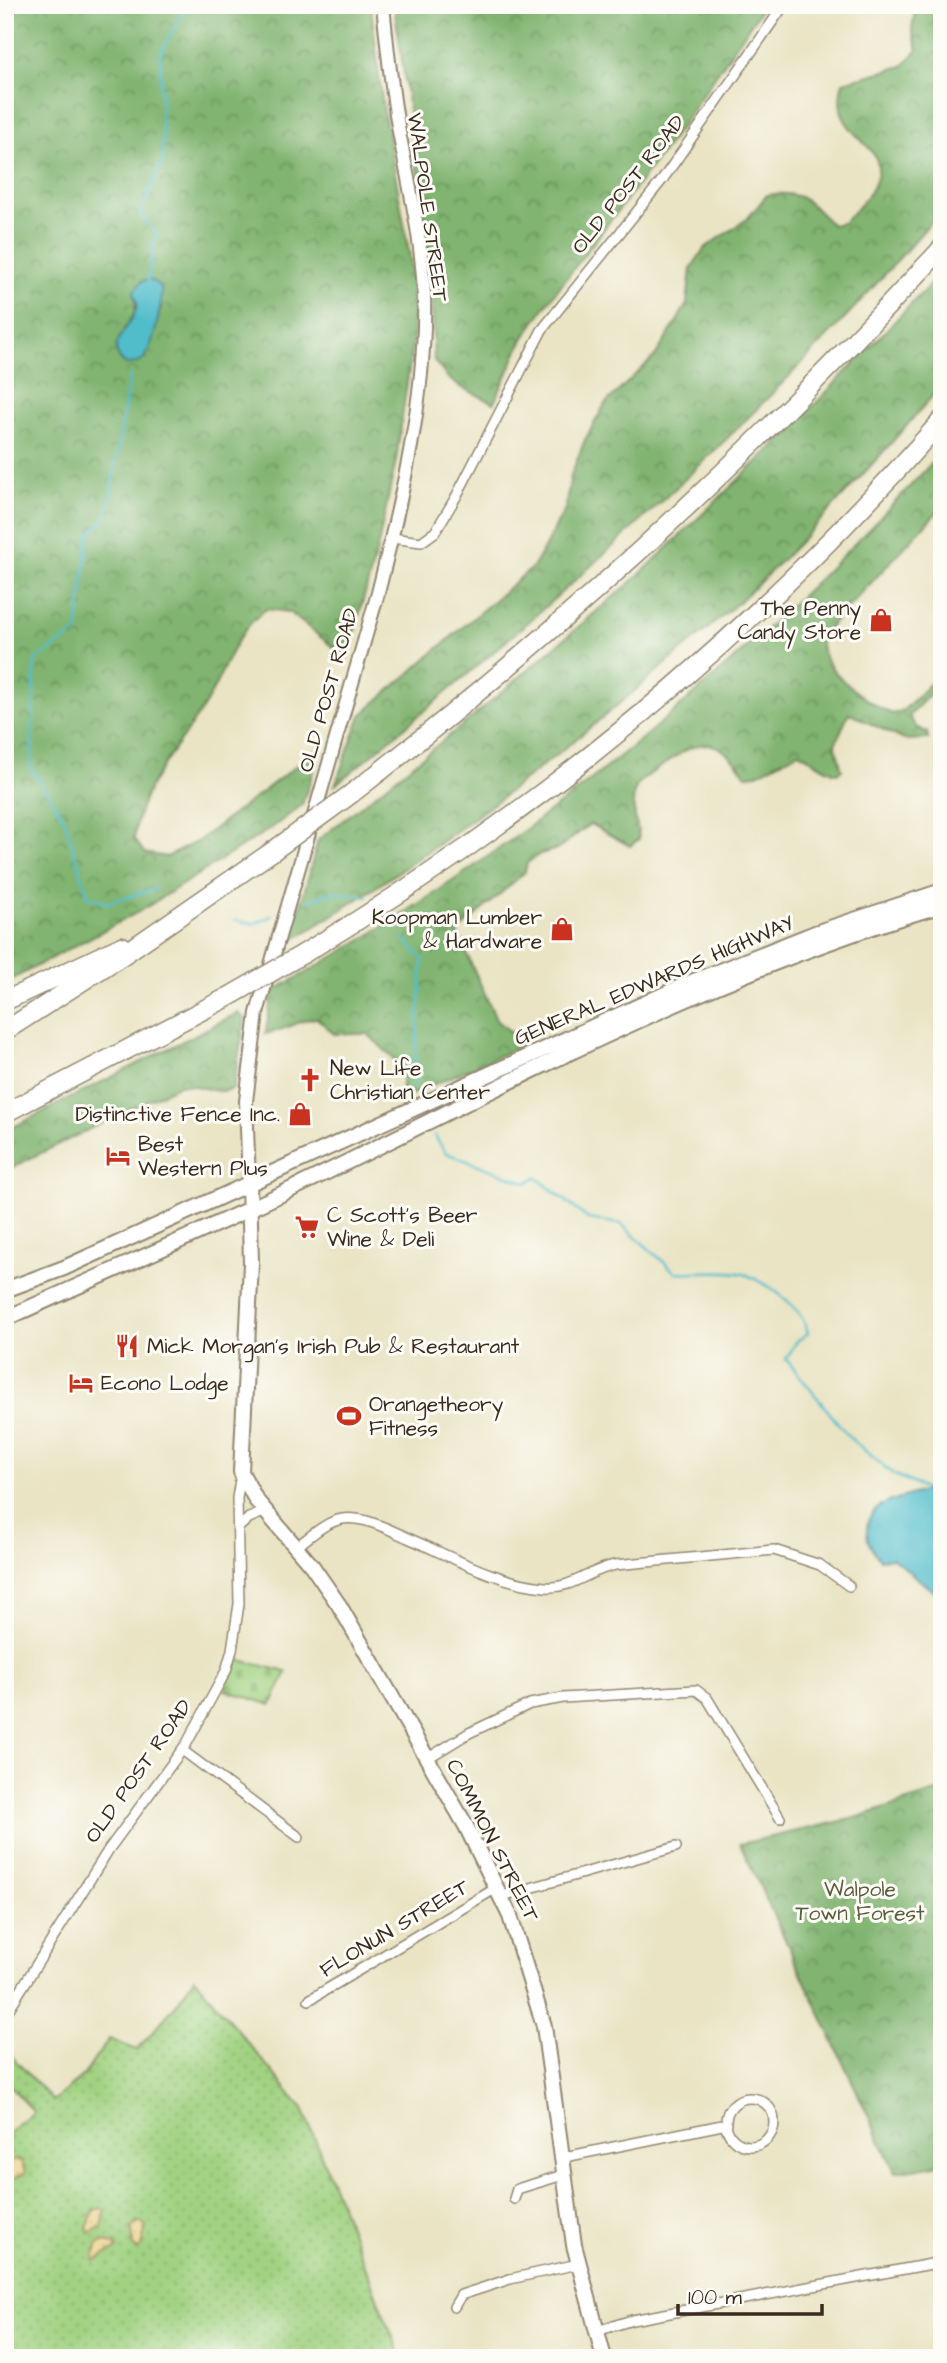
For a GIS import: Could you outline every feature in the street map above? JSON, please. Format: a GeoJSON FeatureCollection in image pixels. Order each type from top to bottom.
{"type":"FeatureCollection","features":[{"type":"Feature","properties":{"kind":"highway"},"geometry":{"type":"LineString","coordinates":[[5,1031],[163,928],[273,851],[351,794],[512,664],[651,542],[794,404],[942,248]]}},
{"type":"Feature","properties":{"kind":"highway"},"geometry":{"type":"LineString","coordinates":[[5,1112],[230,996],[303,954],[393,898],[486,834],[652,705],[799,570],[942,421]]}},
{"type":"Feature","properties":{"kind":"highway"},"geometry":{"type":"LineString","coordinates":[[5,1001],[163,928]]}},
{"type":"Feature","properties":{"kind":"main road","name":"WALPOLE STREET"},"geometry":{"type":"LineString","coordinates":[[383,5],[394,98],[417,232],[424,304],[421,375],[391,538]]}},
{"type":"Feature","properties":{"kind":"main road","name":"OLD POST ROAD"},"geometry":{"type":"LineString","coordinates":[[241,1472],[251,1263],[246,1101],[257,1013],[391,538]]}},
{"type":"Feature","properties":{"kind":"main road","name":"GENERAL EDWARDS HIGHWAY"},"geometry":{"type":"LineString","coordinates":[[5,1290],[64,1268],[689,983],[815,933],[942,891]]}},
{"type":"Feature","properties":{"kind":"main road","name":"GENERAL EDWARDS HIGHWAY"},"geometry":{"type":"LineString","coordinates":[[5,1319],[250,1208],[694,995],[830,941],[942,905]]}},
{"type":"Feature","properties":{"kind":"main road","name":"COMMON STREET"},"geometry":{"type":"LineString","coordinates":[[241,1472],[253,1496],[296,1547],[339,1605],[428,1758],[500,1891],[518,1937],[544,2026],[560,2158],[578,2264],[604,2358]]}},
{"type":"Feature","properties":{"kind":"street","name":"OLD POST ROAD"},"geometry":{"type":"LineString","coordinates":[[391,538],[421,542],[435,532],[477,458],[542,330],[663,179],[784,5]]}},
{"type":"Feature","properties":{"kind":"street","name":"OLD POST ROAD"},"geometry":{"type":"LineString","coordinates":[[5,2015],[109,1849],[182,1751],[214,1695],[232,1650],[239,1604],[238,1528],[241,1472]]}},
{"type":"Feature","properties":{"kind":"street"},"geometry":{"type":"LineString","coordinates":[[238,1528],[246,1519],[265,1511]]}},
{"type":"Feature","properties":{"kind":"street"},"geometry":{"type":"LineString","coordinates":[[296,1547],[330,1524],[354,1519],[385,1528],[499,1577],[544,1587],[568,1586],[603,1567],[615,1565],[774,1550],[820,1565],[849,1586]]}},
{"type":"Feature","properties":{"kind":"street"},"geometry":{"type":"LineString","coordinates":[[428,1758],[469,1732],[515,1708],[530,1704],[563,1698],[696,1690],[707,1698],[780,1818]]}},
{"type":"Feature","properties":{"kind":"street"},"geometry":{"type":"LineString","coordinates":[[182,1751],[299,1837]]}},
{"type":"Feature","properties":{"kind":"street","name":"FLONUN STREET"},"geometry":{"type":"LineString","coordinates":[[309,2000],[500,1891],[676,1847]]}},
{"type":"Feature","properties":{"kind":"street"},"geometry":{"type":"LineString","coordinates":[[745,2098],[762,2100],[770,2108],[774,2119],[770,2135],[756,2145],[739,2143],[730,2135],[727,2124],[731,2108],[745,2098]]}},
{"type":"Feature","properties":{"kind":"street"},"geometry":{"type":"LineString","coordinates":[[560,2158],[727,2124]]}},
{"type":"Feature","properties":{"kind":"street"},"geometry":{"type":"LineString","coordinates":[[514,2199],[517,2189],[563,2175]]}},
{"type":"Feature","properties":{"kind":"street"},"geometry":{"type":"LineString","coordinates":[[597,2331],[632,2320],[942,2262]]}},
{"type":"Feature","properties":{"kind":"street"},"geometry":{"type":"LineString","coordinates":[[454,2307],[461,2295],[510,2279],[578,2264]]}},
{"type":"Feature","properties":{"kind":"green space"},"geometry":{"type":"Polygon","coordinates":[[[5,5],[371,5],[382,100],[411,263],[414,333],[396,461],[377,550],[347,658],[289,612],[266,609],[238,641],[206,703],[161,768],[143,801],[134,839],[145,853],[167,857],[198,841],[322,746],[302,805],[273,827],[142,910],[5,983],[5,5]],[[135,296],[134,313],[124,328],[146,358],[158,315],[135,296]]]}},
{"type":"Feature","properties":{"kind":"green space"},"geometry":{"type":"Polygon","coordinates":[[[394,5],[764,5],[668,145],[546,305],[523,339],[494,403],[460,387],[448,378],[434,361],[431,267],[394,5]]]}},
{"type":"Feature","properties":{"kind":"green space"},"geometry":{"type":"Polygon","coordinates":[[[916,5],[942,5],[942,209],[873,288],[727,439],[574,581],[335,785],[361,715],[535,565],[565,509],[571,475],[585,440],[605,404],[655,356],[668,336],[687,304],[691,268],[705,248],[747,219],[767,195],[789,194],[804,199],[832,225],[843,223],[868,195],[877,177],[877,163],[872,152],[844,119],[840,103],[843,82],[903,66],[918,50],[912,29],[916,5]]]}},
{"type":"Feature","properties":{"kind":"green space"},"geometry":{"type":"Polygon","coordinates":[[[942,272],[942,385],[785,557],[727,612],[531,775],[437,845],[291,941],[318,840],[470,719],[637,577],[793,427],[942,272]]]}},
{"type":"Feature","properties":{"kind":"green space"},"geometry":{"type":"Polygon","coordinates":[[[942,452],[942,507],[822,635],[821,647],[826,659],[844,682],[892,714],[904,710],[942,671],[942,681],[909,716],[916,727],[927,732],[928,739],[904,740],[849,713],[835,744],[842,770],[837,773],[798,752],[757,774],[746,775],[735,761],[716,746],[698,745],[645,777],[637,786],[633,805],[639,839],[630,846],[590,824],[558,849],[540,854],[527,863],[525,872],[457,932],[497,1021],[526,1044],[401,1099],[403,1068],[368,1034],[334,1034],[317,1018],[265,1034],[273,991],[366,937],[457,878],[629,749],[712,679],[791,606],[942,452]]]}},
{"type":"Feature","properties":{"kind":"green space"},"geometry":{"type":"Polygon","coordinates":[[[238,1013],[245,1019],[233,1089],[219,1091],[179,1085],[5,1171],[5,1131],[238,1013]]]}},
{"type":"Feature","properties":{"kind":"green space"},"geometry":{"type":"Polygon","coordinates":[[[236,1659],[287,1672],[271,1705],[225,1690],[236,1659]]]}},
{"type":"Feature","properties":{"kind":"green space","name":"Walpole Town Forest"},"geometry":{"type":"Polygon","coordinates":[[[942,1792],[942,2164],[895,2172],[740,1844],[855,1818],[942,1792]]]}},
{"type":"Feature","properties":{"kind":"green space"},"geometry":{"type":"Polygon","coordinates":[[[194,1978],[303,2109],[401,2358],[5,2358],[5,2136],[34,2112],[5,2080],[5,2049],[53,2101],[83,2076],[109,2039],[137,2050],[176,2005],[194,1978]]]}},
{"type":"Feature","properties":{"kind":"sand"},"geometry":{"type":"Polygon","coordinates":[[[15,2160],[22,2161],[25,2173],[9,2181],[5,2179],[5,2165],[15,2160]]]}},
{"type":"Feature","properties":{"kind":"sand"},"geometry":{"type":"Polygon","coordinates":[[[101,2208],[106,2211],[102,2226],[90,2233],[87,2228],[94,2210],[101,2208]]]}},
{"type":"Feature","properties":{"kind":"sand"},"geometry":{"type":"Polygon","coordinates":[[[140,2222],[146,2227],[141,2247],[137,2250],[133,2246],[132,2228],[140,2222]]]}},
{"type":"Feature","properties":{"kind":"sand"},"geometry":{"type":"Polygon","coordinates":[[[102,2241],[116,2245],[117,2249],[94,2261],[97,2245],[102,2241]]]}},
{"type":"Feature","properties":{"kind":"water"},"geometry":{"type":"Polygon","coordinates":[[[151,280],[161,287],[159,316],[153,339],[139,363],[125,364],[118,356],[118,341],[136,310],[134,291],[142,281],[151,280]]]}},
{"type":"Feature","properties":{"kind":"water"},"geometry":{"type":"Polygon","coordinates":[[[942,1483],[940,1597],[893,1558],[880,1559],[870,1546],[867,1529],[870,1518],[885,1503],[942,1483]]]}},
{"type":"Feature","properties":{"kind":"waterway"},"geometry":{"type":"LineString","coordinates":[[148,281],[156,233],[140,214],[163,160],[160,54],[187,5]]}},
{"type":"Feature","properties":{"kind":"waterway"},"geometry":{"type":"LineString","coordinates":[[130,375],[107,517],[89,535],[77,632],[35,660],[31,769],[63,816],[88,896],[107,903],[155,889]]}},
{"type":"Feature","properties":{"kind":"waterway"},"geometry":{"type":"LineString","coordinates":[[309,901],[332,892],[367,897]]}},
{"type":"Feature","properties":{"kind":"waterway"},"geometry":{"type":"LineString","coordinates":[[235,920],[254,924],[272,916]]}},
{"type":"Feature","properties":{"kind":"waterway"},"geometry":{"type":"LineString","coordinates":[[404,939],[423,959],[413,1087]]}},
{"type":"Feature","properties":{"kind":"waterway"},"geometry":{"type":"LineString","coordinates":[[434,1135],[446,1153],[527,1183],[536,1177],[588,1219],[621,1224],[675,1272],[740,1273],[776,1291],[800,1315],[808,1333],[797,1341],[786,1359],[850,1438],[893,1474],[932,1492]]}},
{"type":"Feature","properties":{"kind":"place","name":"The Penny Candy Store"},"geometry":{"type":"Point","coordinates":[881,620]}},
{"type":"Feature","properties":{"kind":"place","name":"Koopman Lumber & Hardware"},"geometry":{"type":"Point","coordinates":[562,929]}},
{"type":"Feature","properties":{"kind":"place","name":"New Life Christian Center"},"geometry":{"type":"Point","coordinates":[310,1080]}},
{"type":"Feature","properties":{"kind":"place","name":"Distinctive Fence Inc."},"geometry":{"type":"Point","coordinates":[300,1114]}},
{"type":"Feature","properties":{"kind":"place","name":"Best Western Plus"},"geometry":{"type":"Point","coordinates":[118,1156]}},
{"type":"Feature","properties":{"kind":"place","name":"C Scott's Beer Wine & Deli"},"geometry":{"type":"Point","coordinates":[307,1227]}},
{"type":"Feature","properties":{"kind":"place","name":"Mick Morgan's Irish Pub & Restaurant"},"geometry":{"type":"Point","coordinates":[127,1346]}},
{"type":"Feature","properties":{"kind":"place","name":"Econo Lodge"},"geometry":{"type":"Point","coordinates":[81,1383]}},
{"type":"Feature","properties":{"kind":"place","name":"Orangetheory Fitness"},"geometry":{"type":"Point","coordinates":[349,1416]}}]}
